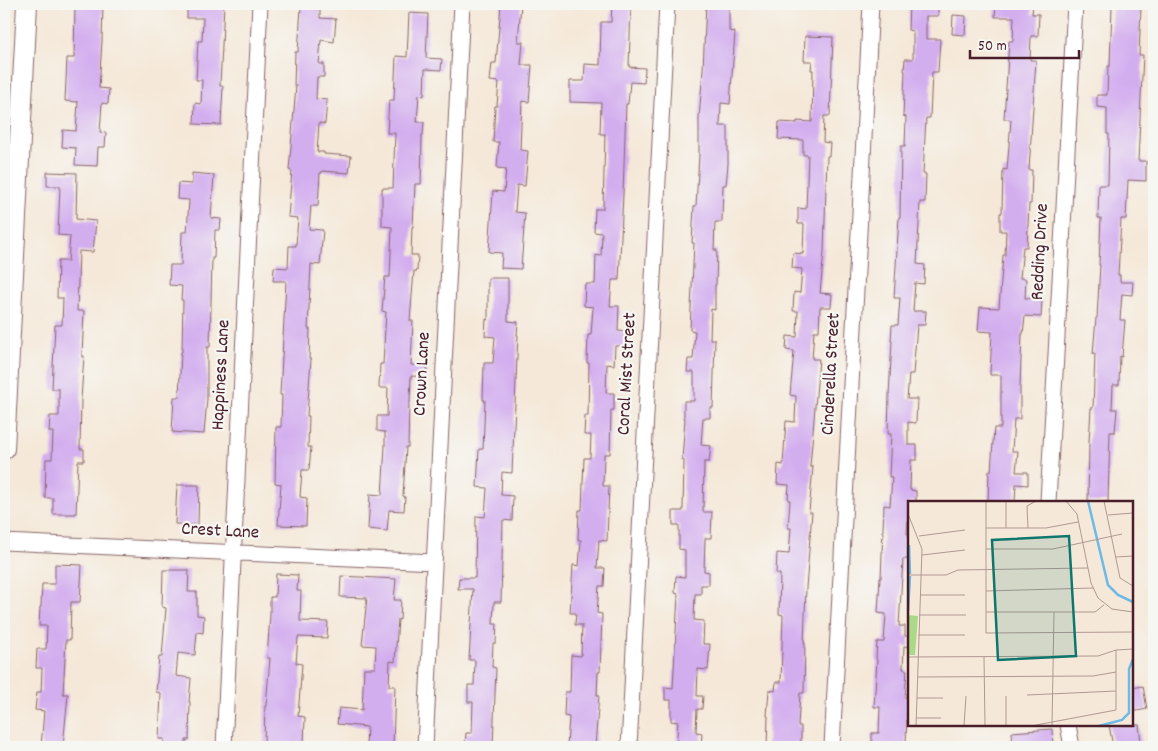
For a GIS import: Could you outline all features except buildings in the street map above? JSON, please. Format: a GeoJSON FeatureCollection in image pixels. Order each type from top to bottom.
{"type":"FeatureCollection","features":[{"type":"Feature","properties":{"kind":"street"},"geometry":{"type":"LineString","coordinates":[[4,449],[27,4]]}},
{"type":"Feature","properties":{"kind":"street","name":"Happiness Lane"},"geometry":{"type":"LineString","coordinates":[[224,747],[260,4]]}},
{"type":"Feature","properties":{"kind":"street","name":"Crown Lane"},"geometry":{"type":"LineString","coordinates":[[425,747],[462,4]]}},
{"type":"Feature","properties":{"kind":"street","name":"Coral Mist Street"},"geometry":{"type":"LineString","coordinates":[[629,747],[667,4]]}},
{"type":"Feature","properties":{"kind":"street","name":"Cinderella Street"},"geometry":{"type":"LineString","coordinates":[[832,747],[871,4]]}},
{"type":"Feature","properties":{"kind":"street","name":"Redding Drive"},"geometry":{"type":"LineString","coordinates":[[1048,501],[1075,4]]}},
{"type":"Feature","properties":{"kind":"street","name":"Crest Lane"},"geometry":{"type":"LineString","coordinates":[[4,542],[434,562]]}},
{"type":"Feature","properties":{"kind":"street"},"geometry":{"type":"LineString","coordinates":[[1068,726],[1072,747]]}}]}
